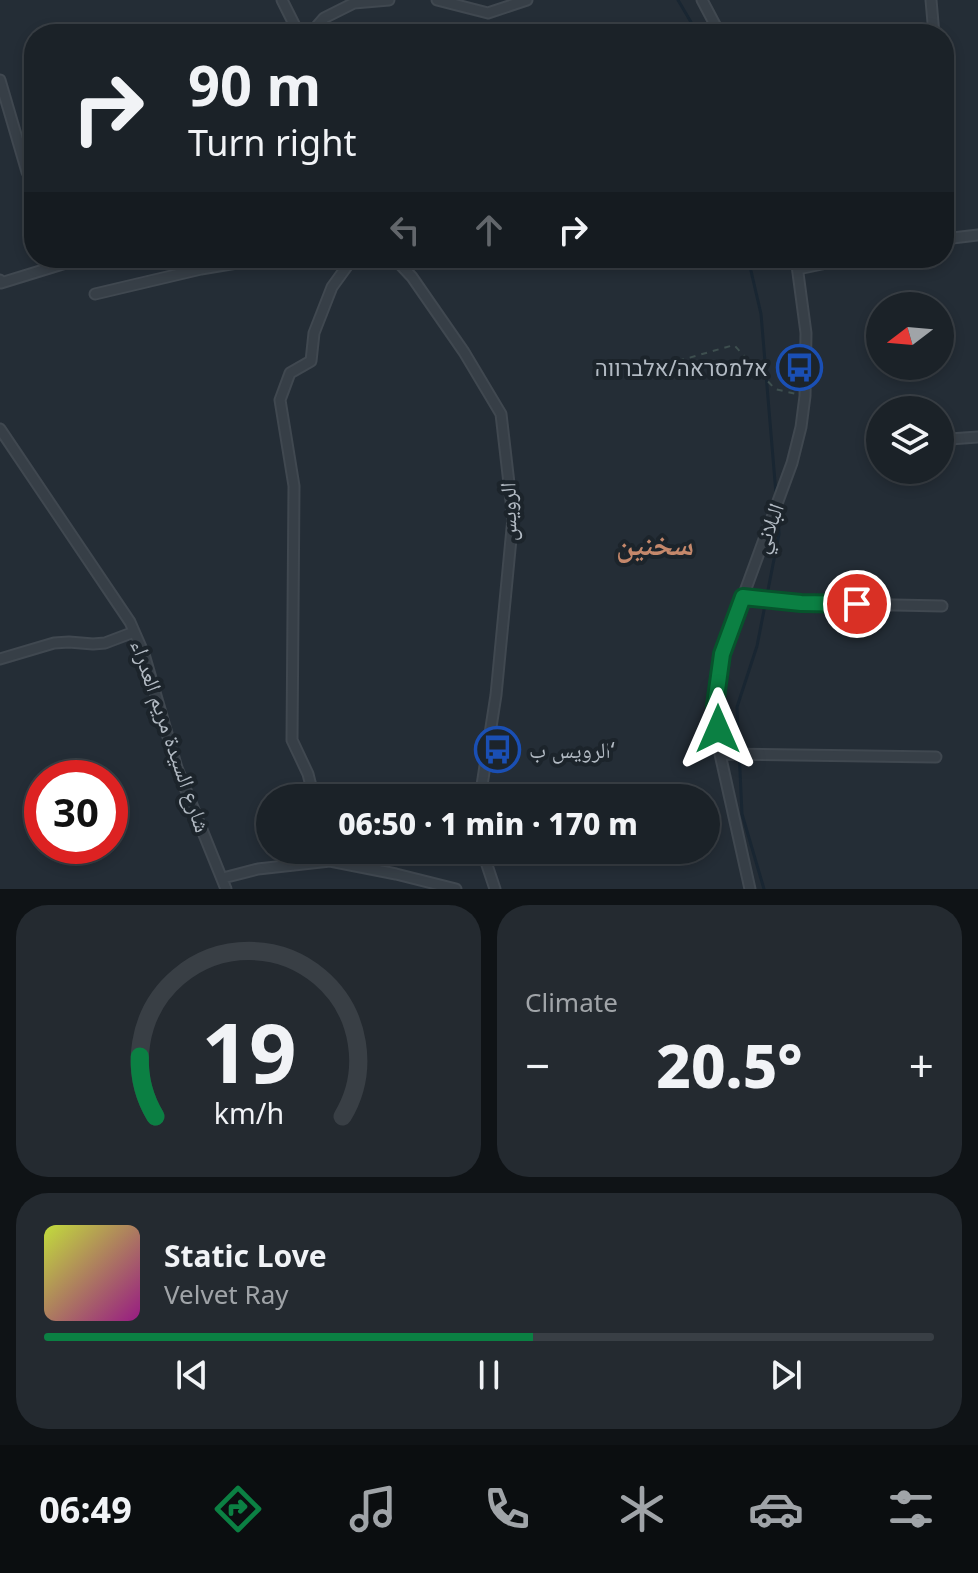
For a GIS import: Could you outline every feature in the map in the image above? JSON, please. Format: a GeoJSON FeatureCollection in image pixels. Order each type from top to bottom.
{"type":"FeatureCollection","features":[{"type":"Feature","properties":{"kind":"street"},"geometry":{"type":"LineString","coordinates":[[282,0],[294,24]]}},
{"type":"Feature","properties":{"kind":"street"},"geometry":{"type":"LineString","coordinates":[[319,24],[324,18],[354,3],[389,0]]}},
{"type":"Feature","properties":{"kind":"street"},"geometry":{"type":"LineString","coordinates":[[437,0],[488,13],[527,0]]}},
{"type":"Feature","properties":{"kind":"street"},"geometry":{"type":"LineString","coordinates":[[702,0],[715,24]]}},
{"type":"Feature","properties":{"kind":"street"},"geometry":{"type":"LineString","coordinates":[[931,0],[933,24]]}},
{"type":"Feature","properties":{"kind":"street"},"geometry":{"type":"LineString","coordinates":[[0,80],[24,162]]}},
{"type":"Feature","properties":{"kind":"street"},"geometry":{"type":"LineString","coordinates":[[0,121],[12,120]]}},
{"type":"Feature","properties":{"kind":"street"},"geometry":{"type":"LineString","coordinates":[[954,238],[978,235]]}},
{"type":"Feature","properties":{"kind":"street"},"geometry":{"type":"LineString","coordinates":[[0,280],[1,283],[50,268]]}},
{"type":"Feature","properties":{"kind":"street"},"geometry":{"type":"LineString","coordinates":[[95,294],[207,268]]}},
{"type":"Feature","properties":{"kind":"street"},"geometry":{"type":"LineString","coordinates":[[310,784],[292,740],[294,486],[280,400],[290,373],[311,361],[314,333],[332,287],[346,268]]}},
{"type":"Feature","properties":{"kind":"street","name":"الرويس"},"geometry":{"type":"LineString","coordinates":[[403,268],[464,352],[501,414],[513,518],[496,695],[482,784]]}},
{"type":"Feature","properties":{"kind":"street","name":"البلاني"},"geometry":{"type":"LineString","coordinates":[[750,889],[720,754],[715,705],[722,654],[792,463],[801,427],[806,333],[798,268]]}},
{"type":"Feature","properties":{"kind":"street","name":"شارع السيدة مريم العدراء"},"geometry":{"type":"LineString","coordinates":[[0,429],[130,622],[144,654],[177,768],[226,889]]}},
{"type":"Feature","properties":{"kind":"street"},"geometry":{"type":"LineString","coordinates":[[954,439],[978,437]]}},
{"type":"Feature","properties":{"kind":"street"},"geometry":{"type":"LineString","coordinates":[[743,597],[801,603],[942,606]]}},
{"type":"Feature","properties":{"kind":"street"},"geometry":{"type":"LineString","coordinates":[[0,659],[54,643],[105,643],[134,632]]}},
{"type":"Feature","properties":{"kind":"street"},"geometry":{"type":"LineString","coordinates":[[720,754],[936,757]]}},
{"type":"Feature","properties":{"kind":"street"},"geometry":{"type":"LineString","coordinates":[[223,878],[258,869],[303,864]]}},
{"type":"Feature","properties":{"kind":"street"},"geometry":{"type":"LineString","coordinates":[[345,864],[456,889]]}},
{"type":"Feature","properties":{"kind":"street"},"geometry":{"type":"LineString","coordinates":[[487,864],[495,889]]}},
{"type":"Feature","properties":{"kind":"path"},"geometry":{"type":"LineString","coordinates":[[632,374],[734,345],[775,389],[805,396]]}},
{"type":"Feature","properties":{"kind":"waterway"},"geometry":{"type":"LineString","coordinates":[[678,0],[692,24]]}},
{"type":"Feature","properties":{"kind":"waterway"},"geometry":{"type":"LineString","coordinates":[[750,268],[761,314],[776,494]]}},
{"type":"Feature","properties":{"kind":"waterway"},"geometry":{"type":"LineString","coordinates":[[764,889],[742,814],[737,707],[757,646],[779,534],[778,514]]}},
{"type":"Feature","properties":{"kind":"place","name":"אלמסראה/אלברווה"},"geometry":{"type":"Point","coordinates":[799,368]}},
{"type":"Feature","properties":{"kind":"place","name":"الرويس ب‘"},"geometry":{"type":"Point","coordinates":[498,750]}},
{"type":"Feature","properties":{"kind":"district","name":"سخنين"},"geometry":{"type":"Point","coordinates":[655,545]}},
{"type":"Feature","properties":{"kind":"route"},"geometry":{"type":"LineString","coordinates":[[718,729],[715,705],[722,654],[743,597],[801,603],[857,604]]}}]}
